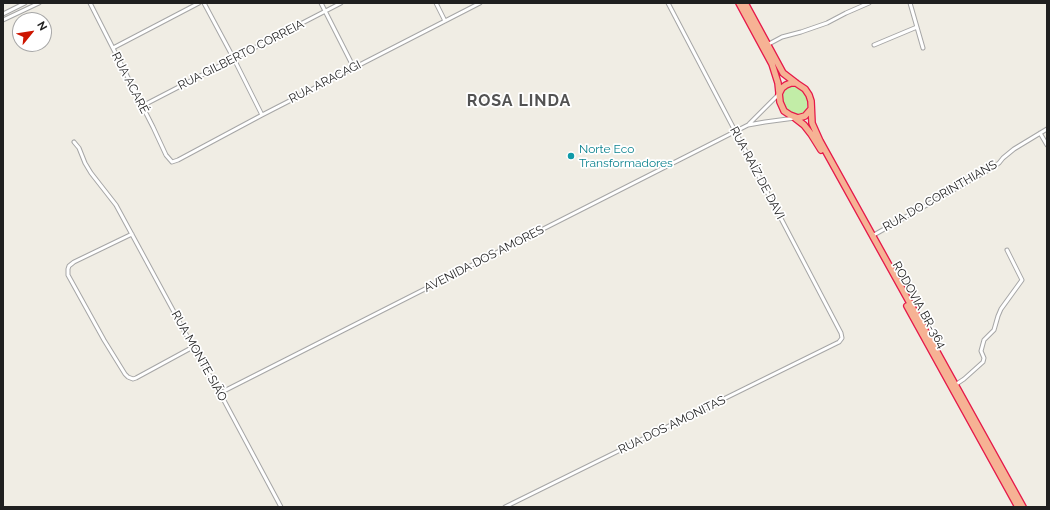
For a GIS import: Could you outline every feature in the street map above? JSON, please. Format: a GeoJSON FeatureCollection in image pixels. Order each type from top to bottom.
{"type":"FeatureCollection","features":[{"type":"Feature","properties":{"kind":"highway"},"geometry":{"type":"LineString","coordinates":[[739,3],[776,73],[780,102],[784,111],[795,118],[801,118],[808,114],[811,109]]}},
{"type":"Feature","properties":{"kind":"highway"},"geometry":{"type":"LineString","coordinates":[[747,4],[767,45],[783,73],[805,88],[809,95],[811,101],[812,123],[820,141],[1023,507]]}},
{"type":"Feature","properties":{"kind":"highway"},"geometry":{"type":"LineString","coordinates":[[779,94],[786,84],[796,83]]}},
{"type":"Feature","properties":{"kind":"highway","name":"RODOVIA BR-364"},"geometry":{"type":"LineString","coordinates":[[795,118],[804,125],[819,146],[1018,507]]}},
{"type":"Feature","properties":{"kind":"street"},"geometry":{"type":"LineString","coordinates":[[3,14],[25,3]]}},
{"type":"Feature","properties":{"kind":"street"},"geometry":{"type":"LineString","coordinates":[[3,20],[39,3]]}},
{"type":"Feature","properties":{"kind":"street","name":"RUA ACARÉ"},"geometry":{"type":"LineString","coordinates":[[90,3],[166,155],[172,162]]}},
{"type":"Feature","properties":{"kind":"street"},"geometry":{"type":"LineString","coordinates":[[112,48],[199,3]]}},
{"type":"Feature","properties":{"kind":"street"},"geometry":{"type":"LineString","coordinates":[[204,3],[262,115]]}},
{"type":"Feature","properties":{"kind":"street"},"geometry":{"type":"LineString","coordinates":[[321,3],[354,68]]}},
{"type":"Feature","properties":{"kind":"street","name":"RUA GILBERTO CORREIA"},"geometry":{"type":"LineString","coordinates":[[142,106],[341,3]]}},
{"type":"Feature","properties":{"kind":"street"},"geometry":{"type":"LineString","coordinates":[[436,3],[445,20]]}},
{"type":"Feature","properties":{"kind":"street","name":"RUA ARACAGI"},"geometry":{"type":"LineString","coordinates":[[172,162],[480,3]]}},
{"type":"Feature","properties":{"kind":"street","name":"RUA RAÍZ DE DAVI"},"geometry":{"type":"LineString","coordinates":[[668,3],[841,332],[842,338],[838,342]]}},
{"type":"Feature","properties":{"kind":"street"},"geometry":{"type":"LineString","coordinates":[[767,45],[782,37],[827,23],[869,3]]}},
{"type":"Feature","properties":{"kind":"street"},"geometry":{"type":"LineString","coordinates":[[910,3],[923,48]]}},
{"type":"Feature","properties":{"kind":"street"},"geometry":{"type":"LineString","coordinates":[[874,45],[917,27]]}},
{"type":"Feature","properties":{"kind":"street","name":"AVENIDA DOS AMORES"},"geometry":{"type":"LineString","coordinates":[[220,393],[735,132],[748,125],[779,94]]}},
{"type":"Feature","properties":{"kind":"street","name":"AVENIDA DOS AMORES"},"geometry":{"type":"LineString","coordinates":[[748,125],[795,118]]}},
{"type":"Feature","properties":{"kind":"street","name":"RUA DO CORINTHIANS"},"geometry":{"type":"LineString","coordinates":[[872,236],[992,168],[1014,149],[1047,129]]}},
{"type":"Feature","properties":{"kind":"street"},"geometry":{"type":"LineString","coordinates":[[1040,133],[1047,145]]}},
{"type":"Feature","properties":{"kind":"street","name":"RUA MONTE SIÃO"},"geometry":{"type":"LineString","coordinates":[[74,142],[79,148],[91,173],[116,206],[132,234],[282,507]]}},
{"type":"Feature","properties":{"kind":"street"},"geometry":{"type":"LineString","coordinates":[[132,234],[74,262],[69,266],[68,275],[104,340],[125,374],[130,378],[136,378],[193,347]]}},
{"type":"Feature","properties":{"kind":"street"},"geometry":{"type":"LineString","coordinates":[[955,385],[983,362],[984,358],[981,351],[984,340],[994,330],[1001,309],[1022,280],[1007,250]]}},
{"type":"Feature","properties":{"kind":"street","name":"RUA DOS AMONITAS"},"geometry":{"type":"LineString","coordinates":[[506,507],[838,342]]}},
{"type":"Feature","properties":{"kind":"green space"},"geometry":{"type":"Polygon","coordinates":[[[793,85],[803,89],[808,99],[806,111],[797,116],[788,111],[783,105],[781,94],[784,89],[793,85]]]}},
{"type":"Feature","properties":{"kind":"place","name":"Norte Eco Transformadores"},"geometry":{"type":"Point","coordinates":[571,156]}},
{"type":"Feature","properties":{"kind":"district","name":"ROSA LINDA"},"geometry":{"type":"Point","coordinates":[519,101]}}]}
